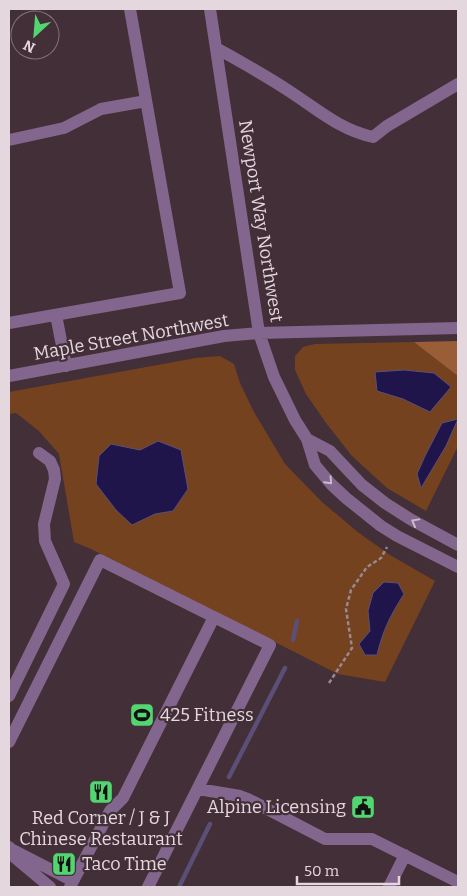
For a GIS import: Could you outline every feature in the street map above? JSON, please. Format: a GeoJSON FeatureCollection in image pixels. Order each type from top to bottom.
{"type":"FeatureCollection","features":[{"type":"Feature","properties":{"kind":"street"},"geometry":{"type":"LineString","coordinates":[[9,323],[180,294],[130,9]]}},
{"type":"Feature","properties":{"kind":"street","name":"Newport Way Northwest"},"geometry":{"type":"LineString","coordinates":[[210,9],[259,333],[458,328]]}},
{"type":"Feature","properties":{"kind":"street"},"geometry":{"type":"LineString","coordinates":[[216,48],[260,72],[345,128],[374,137],[387,126],[458,84]]}},
{"type":"Feature","properties":{"kind":"street"},"geometry":{"type":"LineString","coordinates":[[9,140],[64,128],[101,109],[146,101]]}},
{"type":"Feature","properties":{"kind":"street"},"geometry":{"type":"LineString","coordinates":[[56,315],[66,366]]}},
{"type":"Feature","properties":{"kind":"street"},"geometry":{"type":"LineString","coordinates":[[259,333],[284,400],[307,439],[315,465],[331,484],[362,512],[381,526],[458,567]]}},
{"type":"Feature","properties":{"kind":"street","name":"Maple Street Northwest"},"geometry":{"type":"LineString","coordinates":[[9,376],[224,336],[259,333]]}},
{"type":"Feature","properties":{"kind":"street"},"geometry":{"type":"LineString","coordinates":[[307,439],[330,451],[355,478],[385,503],[458,545]]}},
{"type":"Feature","properties":{"kind":"street"},"geometry":{"type":"LineString","coordinates":[[9,696],[64,584],[44,541],[44,524],[54,479],[54,470],[50,461],[39,454]]}},
{"type":"Feature","properties":{"kind":"street"},"geometry":{"type":"LineString","coordinates":[[9,742],[100,560],[270,645],[148,887]]}},
{"type":"Feature","properties":{"kind":"street"},"geometry":{"type":"LineString","coordinates":[[9,847],[72,884],[110,811],[123,798],[214,617]]}},
{"type":"Feature","properties":{"kind":"street"},"geometry":{"type":"LineString","coordinates":[[198,789],[248,799],[326,839],[372,839],[458,882]]}},
{"type":"Feature","properties":{"kind":"street"},"geometry":{"type":"LineString","coordinates":[[9,853],[50,887]]}},
{"type":"Feature","properties":{"kind":"street"},"geometry":{"type":"LineString","coordinates":[[389,887],[405,855]]}},
{"type":"Feature","properties":{"kind":"path"},"geometry":{"type":"LineString","coordinates":[[329,683],[352,648],[346,609],[351,590],[367,567],[381,558],[387,547]]}},
{"type":"Feature","properties":{"kind":"shaded area"},"geometry":{"type":"Polygon","coordinates":[[[458,341],[458,376],[414,342],[415,342],[458,341]]]}},
{"type":"Feature","properties":{"kind":"shaded area"},"geometry":{"type":"Polygon","coordinates":[[[414,342],[431,354],[458,356],[458,446],[426,511],[387,488],[352,456],[306,394],[295,370],[295,356],[303,347],[315,344],[414,342]]]}},
{"type":"Feature","properties":{"kind":"shaded area"},"geometry":{"type":"Polygon","coordinates":[[[220,356],[234,364],[240,383],[254,412],[285,464],[322,502],[359,533],[390,555],[435,581],[385,682],[338,674],[74,542],[59,454],[39,431],[16,413],[9,414],[9,392],[196,358],[220,356]]]}},
{"type":"Feature","properties":{"kind":"shaded area"},"geometry":{"type":"Polygon","coordinates":[[[404,370],[434,373],[451,387],[430,412],[403,399],[377,391],[375,372],[404,370]]]}},
{"type":"Feature","properties":{"kind":"shaded area"},"geometry":{"type":"Polygon","coordinates":[[[458,419],[446,446],[421,488],[417,474],[442,423],[458,419]]]}},
{"type":"Feature","properties":{"kind":"shaded area"},"geometry":{"type":"Polygon","coordinates":[[[158,441],[181,450],[188,489],[173,511],[155,514],[132,525],[116,510],[96,484],[99,456],[111,444],[140,450],[158,441]]]}},
{"type":"Feature","properties":{"kind":"shaded area"},"geometry":{"type":"Polygon","coordinates":[[[384,582],[398,583],[404,594],[388,623],[377,655],[365,655],[359,644],[370,631],[368,611],[373,593],[384,582]]]}},
{"type":"Feature","properties":{"kind":"waterway"},"geometry":{"type":"LineString","coordinates":[[293,640],[297,621]]}},
{"type":"Feature","properties":{"kind":"waterway"},"geometry":{"type":"LineString","coordinates":[[229,777],[285,668]]}},
{"type":"Feature","properties":{"kind":"waterway"},"geometry":{"type":"LineString","coordinates":[[179,887],[210,824]]}},
{"type":"Feature","properties":{"kind":"place","name":"425 Fitness"},"geometry":{"type":"Point","coordinates":[142,715]}},
{"type":"Feature","properties":{"kind":"place","name":"Red Corner / J & J Chinese Restaurant"},"geometry":{"type":"Point","coordinates":[101,792]}},
{"type":"Feature","properties":{"kind":"place","name":"Alpine Licensing"},"geometry":{"type":"Point","coordinates":[363,807]}},
{"type":"Feature","properties":{"kind":"place","name":"Taco Time"},"geometry":{"type":"Point","coordinates":[64,864]}}]}
